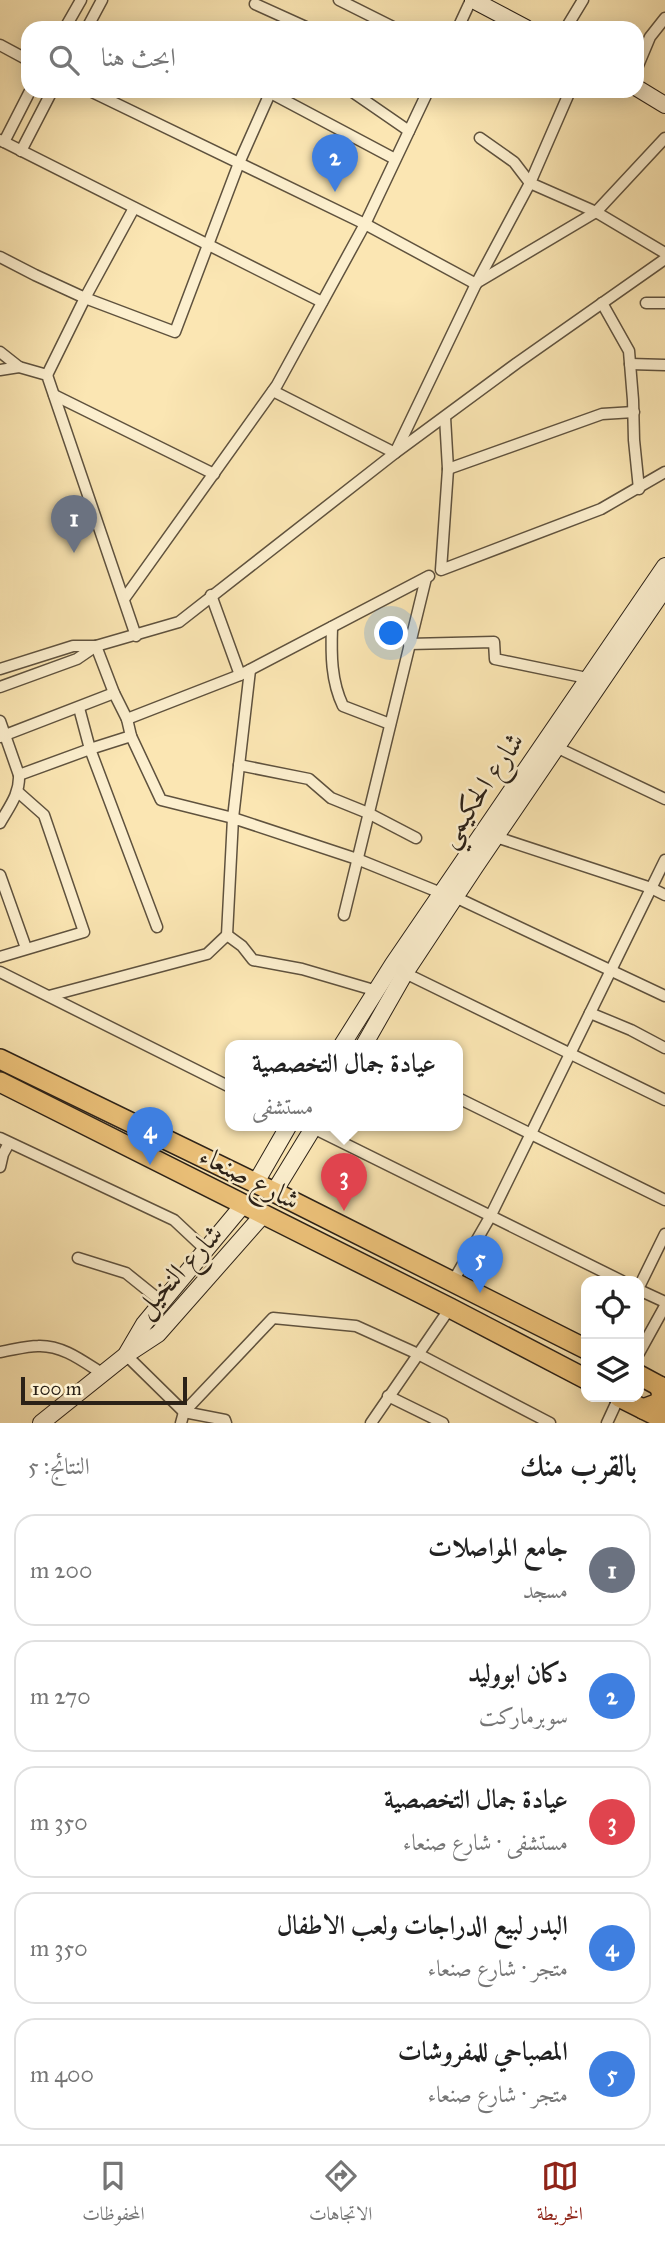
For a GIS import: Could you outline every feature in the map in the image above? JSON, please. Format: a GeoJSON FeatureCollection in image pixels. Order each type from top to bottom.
{"type":"FeatureCollection","features":[{"type":"Feature","properties":{"kind":"highway","name":"شارع صنعاء"},"geometry":{"type":"LineString","coordinates":[[0,1059],[274,1192],[581,1347]]}},
{"type":"Feature","properties":{"kind":"highway","name":"شارع صنعاء"},"geometry":{"type":"LineString","coordinates":[[0,1082],[581,1376]]}},
{"type":"Feature","properties":{"kind":"highway"},"geometry":{"type":"LineString","coordinates":[[80,1121],[87,1120],[92,1115],[92,1104]]}},
{"type":"Feature","properties":{"kind":"highway"},"geometry":{"type":"LineString","coordinates":[[116,1140],[114,1131],[118,1123],[128,1121]]}},
{"type":"Feature","properties":{"kind":"highway"},"geometry":{"type":"LineString","coordinates":[[643,1409],[659,1403],[662,1394],[662,1387],[644,1378]]}},
{"type":"Feature","properties":{"kind":"highway"},"geometry":{"type":"LineString","coordinates":[[629,1402],[665,1420]]}},
{"type":"Feature","properties":{"kind":"street"},"geometry":{"type":"LineString","coordinates":[[69,21],[81,0]]}},
{"type":"Feature","properties":{"kind":"street"},"geometry":{"type":"LineString","coordinates":[[87,0],[93,16]]}},
{"type":"Feature","properties":{"kind":"street"},"geometry":{"type":"LineString","coordinates":[[90,21],[102,0]]}},
{"type":"Feature","properties":{"kind":"street"},"geometry":{"type":"LineString","coordinates":[[339,0],[381,21]]}},
{"type":"Feature","properties":{"kind":"street"},"geometry":{"type":"LineString","coordinates":[[462,21],[472,0],[512,21]]}},
{"type":"Feature","properties":{"kind":"street"},"geometry":{"type":"LineString","coordinates":[[570,21],[583,0]]}},
{"type":"Feature","properties":{"kind":"street"},"geometry":{"type":"LineString","coordinates":[[255,4],[273,6],[295,21]]}},
{"type":"Feature","properties":{"kind":"street"},"geometry":{"type":"LineString","coordinates":[[644,51],[650,37],[665,18]]}},
{"type":"Feature","properties":{"kind":"street"},"geometry":{"type":"LineString","coordinates":[[0,45],[21,56]]}},
{"type":"Feature","properties":{"kind":"street"},"geometry":{"type":"LineString","coordinates":[[644,92],[665,105]]}},
{"type":"Feature","properties":{"kind":"street"},"geometry":{"type":"LineString","coordinates":[[26,98],[2,141],[322,302]]}},
{"type":"Feature","properties":{"kind":"street"},"geometry":{"type":"LineString","coordinates":[[21,151],[48,98]]}},
{"type":"Feature","properties":{"kind":"street"},"geometry":{"type":"LineString","coordinates":[[104,98],[365,224],[476,284]]}},
{"type":"Feature","properties":{"kind":"street"},"geometry":{"type":"LineString","coordinates":[[0,257],[85,298],[175,332],[266,98]]}},
{"type":"Feature","properties":{"kind":"street"},"geometry":{"type":"LineString","coordinates":[[282,98],[396,159]]}},
{"type":"Feature","properties":{"kind":"street"},"geometry":{"type":"LineString","coordinates":[[361,98],[409,131]]}},
{"type":"Feature","properties":{"kind":"street"},"geometry":{"type":"LineString","coordinates":[[124,600],[273,391],[365,224],[424,98]]}},
{"type":"Feature","properties":{"kind":"street"},"geometry":{"type":"LineString","coordinates":[[395,453],[476,284],[530,183],[567,98]]}},
{"type":"Feature","properties":{"kind":"street"},"geometry":{"type":"LineString","coordinates":[[480,138],[514,162],[530,183],[596,212],[665,253]]}},
{"type":"Feature","properties":{"kind":"street"},"geometry":{"type":"LineString","coordinates":[[476,284],[596,212],[665,138]]}},
{"type":"Feature","properties":{"kind":"street"},"geometry":{"type":"LineString","coordinates":[[134,208],[47,375],[136,636]]}},
{"type":"Feature","properties":{"kind":"street"},"geometry":{"type":"LineString","coordinates":[[0,668],[73,646],[96,646],[179,622],[395,453],[665,259]]}},
{"type":"Feature","properties":{"kind":"street"},"geometry":{"type":"LineString","coordinates":[[602,303],[629,351],[639,489]]}},
{"type":"Feature","properties":{"kind":"street"},"geometry":{"type":"LineString","coordinates":[[646,303],[665,303]]}},
{"type":"Feature","properties":{"kind":"street"},"geometry":{"type":"LineString","coordinates":[[0,352],[19,367],[47,375]]}},
{"type":"Feature","properties":{"kind":"street"},"geometry":{"type":"LineString","coordinates":[[630,364],[665,365]]}},
{"type":"Feature","properties":{"kind":"street"},"geometry":{"type":"LineString","coordinates":[[0,370],[19,367]]}},
{"type":"Feature","properties":{"kind":"street"},"geometry":{"type":"LineString","coordinates":[[273,391],[395,453]]}},
{"type":"Feature","properties":{"kind":"street"},"geometry":{"type":"LineString","coordinates":[[54,395],[214,474]]}},
{"type":"Feature","properties":{"kind":"street"},"geometry":{"type":"LineString","coordinates":[[448,469],[602,414],[634,412]]}},
{"type":"Feature","properties":{"kind":"street"},"geometry":{"type":"LineString","coordinates":[[440,570],[448,469],[445,417]]}},
{"type":"Feature","properties":{"kind":"street"},"geometry":{"type":"LineString","coordinates":[[127,719],[245,672],[440,570],[601,509],[665,472]]}},
{"type":"Feature","properties":{"kind":"street","name":"شارع الحكيمي"},"geometry":{"type":"LineString","coordinates":[[367,1040],[448,895],[587,678],[665,566]]}},
{"type":"Feature","properties":{"kind":"street"},"geometry":{"type":"LineString","coordinates":[[344,915],[426,578]]}},
{"type":"Feature","properties":{"kind":"street","name":"شارع الحكيمي"},"geometry":{"type":"LineString","coordinates":[[345,1040],[377,991],[448,895],[496,837],[665,588]]}},
{"type":"Feature","properties":{"kind":"street"},"geometry":{"type":"LineString","coordinates":[[49,996],[207,954],[227,935],[245,672],[211,595]]}},
{"type":"Feature","properties":{"kind":"street"},"geometry":{"type":"LineString","coordinates":[[332,627],[331,658],[337,694],[343,706],[390,724]]}},
{"type":"Feature","properties":{"kind":"street"},"geometry":{"type":"LineString","coordinates":[[409,644],[494,642],[495,659],[587,678]]}},
{"type":"Feature","properties":{"kind":"street"},"geometry":{"type":"LineString","coordinates":[[0,687],[77,659],[96,646]]}},
{"type":"Feature","properties":{"kind":"street"},"geometry":{"type":"LineString","coordinates":[[96,646],[127,719],[131,736],[161,800],[233,818],[357,859],[448,895],[665,996]]}},
{"type":"Feature","properties":{"kind":"street"},"geometry":{"type":"LineString","coordinates":[[3,737],[114,692]]}},
{"type":"Feature","properties":{"kind":"street"},"geometry":{"type":"LineString","coordinates":[[79,708],[90,749],[157,927]]}},
{"type":"Feature","properties":{"kind":"street"},"geometry":{"type":"LineString","coordinates":[[0,721],[3,737],[19,775],[18,792],[0,823]]}},
{"type":"Feature","properties":{"kind":"street"},"geometry":{"type":"LineString","coordinates":[[19,775],[131,736]]}},
{"type":"Feature","properties":{"kind":"street"},"geometry":{"type":"LineString","coordinates":[[558,748],[665,799]]}},
{"type":"Feature","properties":{"kind":"street"},"geometry":{"type":"LineString","coordinates":[[239,765],[309,779],[331,797],[416,838]]}},
{"type":"Feature","properties":{"kind":"street"},"geometry":{"type":"LineString","coordinates":[[0,957],[84,932],[44,816],[18,792]]}},
{"type":"Feature","properties":{"kind":"street"},"geometry":{"type":"LineString","coordinates":[[496,837],[665,895]]}},
{"type":"Feature","properties":{"kind":"street"},"geometry":{"type":"LineString","coordinates":[[452,1283],[490,1217],[665,860]]}},
{"type":"Feature","properties":{"kind":"street"},"geometry":{"type":"LineString","coordinates":[[0,875],[26,948]]}},
{"type":"Feature","properties":{"kind":"street"},"geometry":{"type":"LineString","coordinates":[[227,935],[242,946],[253,960],[302,969],[377,991]]}},
{"type":"Feature","properties":{"kind":"street"},"geometry":{"type":"LineString","coordinates":[[0,972],[225,1084]]}},
{"type":"Feature","properties":{"kind":"street"},"geometry":{"type":"LineString","coordinates":[[405,973],[665,1100]]}},
{"type":"Feature","properties":{"kind":"street"},"geometry":{"type":"LineString","coordinates":[[590,1013],[665,1048]]}},
{"type":"Feature","properties":{"kind":"street"},"geometry":{"type":"LineString","coordinates":[[463,1100],[665,1200]]}},
{"type":"Feature","properties":{"kind":"street"},"geometry":{"type":"LineString","coordinates":[[255,1184],[286,1131]]}},
{"type":"Feature","properties":{"kind":"street"},"geometry":{"type":"LineString","coordinates":[[274,1192],[312,1131]]}},
{"type":"Feature","properties":{"kind":"street"},"geometry":{"type":"LineString","coordinates":[[322,1131],[612,1276]]}},
{"type":"Feature","properties":{"kind":"street"},"geometry":{"type":"LineString","coordinates":[[0,1167],[5,1141],[174,1220],[206,1250]]}},
{"type":"Feature","properties":{"kind":"street","name":"شارع النخيل"},"geometry":{"type":"LineString","coordinates":[[126,1356],[144,1324],[243,1205]]}},
{"type":"Feature","properties":{"kind":"street","name":"شارع النخيل"},"geometry":{"type":"LineString","coordinates":[[41,1423],[158,1334],[263,1215]]}},
{"type":"Feature","properties":{"kind":"street"},"geometry":{"type":"LineString","coordinates":[[644,1278],[665,1234]]}},
{"type":"Feature","properties":{"kind":"street"},"geometry":{"type":"LineString","coordinates":[[78,1258],[127,1273],[162,1302]]}},
{"type":"Feature","properties":{"kind":"street"},"geometry":{"type":"LineString","coordinates":[[644,1291],[665,1304],[644,1344]]}},
{"type":"Feature","properties":{"kind":"street"},"geometry":{"type":"LineString","coordinates":[[370,1423],[450,1308]]}},
{"type":"Feature","properties":{"kind":"street"},"geometry":{"type":"LineString","coordinates":[[183,1417],[273,1318],[356,1326],[418,1354],[550,1423]]}},
{"type":"Feature","properties":{"kind":"street"},"geometry":{"type":"LineString","coordinates":[[0,1352],[40,1346],[55,1348],[72,1354],[103,1374]]}},
{"type":"Feature","properties":{"kind":"street"},"geometry":{"type":"LineString","coordinates":[[126,1356],[183,1417],[225,1420],[226,1423]]}},
{"type":"Feature","properties":{"kind":"street"},"geometry":{"type":"LineString","coordinates":[[388,1396],[443,1423]]}},
{"type":"Feature","properties":{"kind":"street"},"geometry":{"type":"LineString","coordinates":[[607,1423],[617,1402]]}},
{"type":"Feature","properties":{"kind":"place","name":"دكان ابووليد"},"geometry":{"type":"Point","coordinates":[335,192]}},
{"type":"Feature","properties":{"kind":"place","name":"جامع المواصلات"},"geometry":{"type":"Point","coordinates":[74,553]}},
{"type":"Feature","properties":{"kind":"place","name":"البدر لبيع الدراجات ولعب الاطفال"},"geometry":{"type":"Point","coordinates":[150,1165]}},
{"type":"Feature","properties":{"kind":"place","name":"عيادة جمال التخصصية"},"geometry":{"type":"Point","coordinates":[344,1211]}},
{"type":"Feature","properties":{"kind":"place","name":"المصباحي للمفروشات"},"geometry":{"type":"Point","coordinates":[480,1293]}}]}
